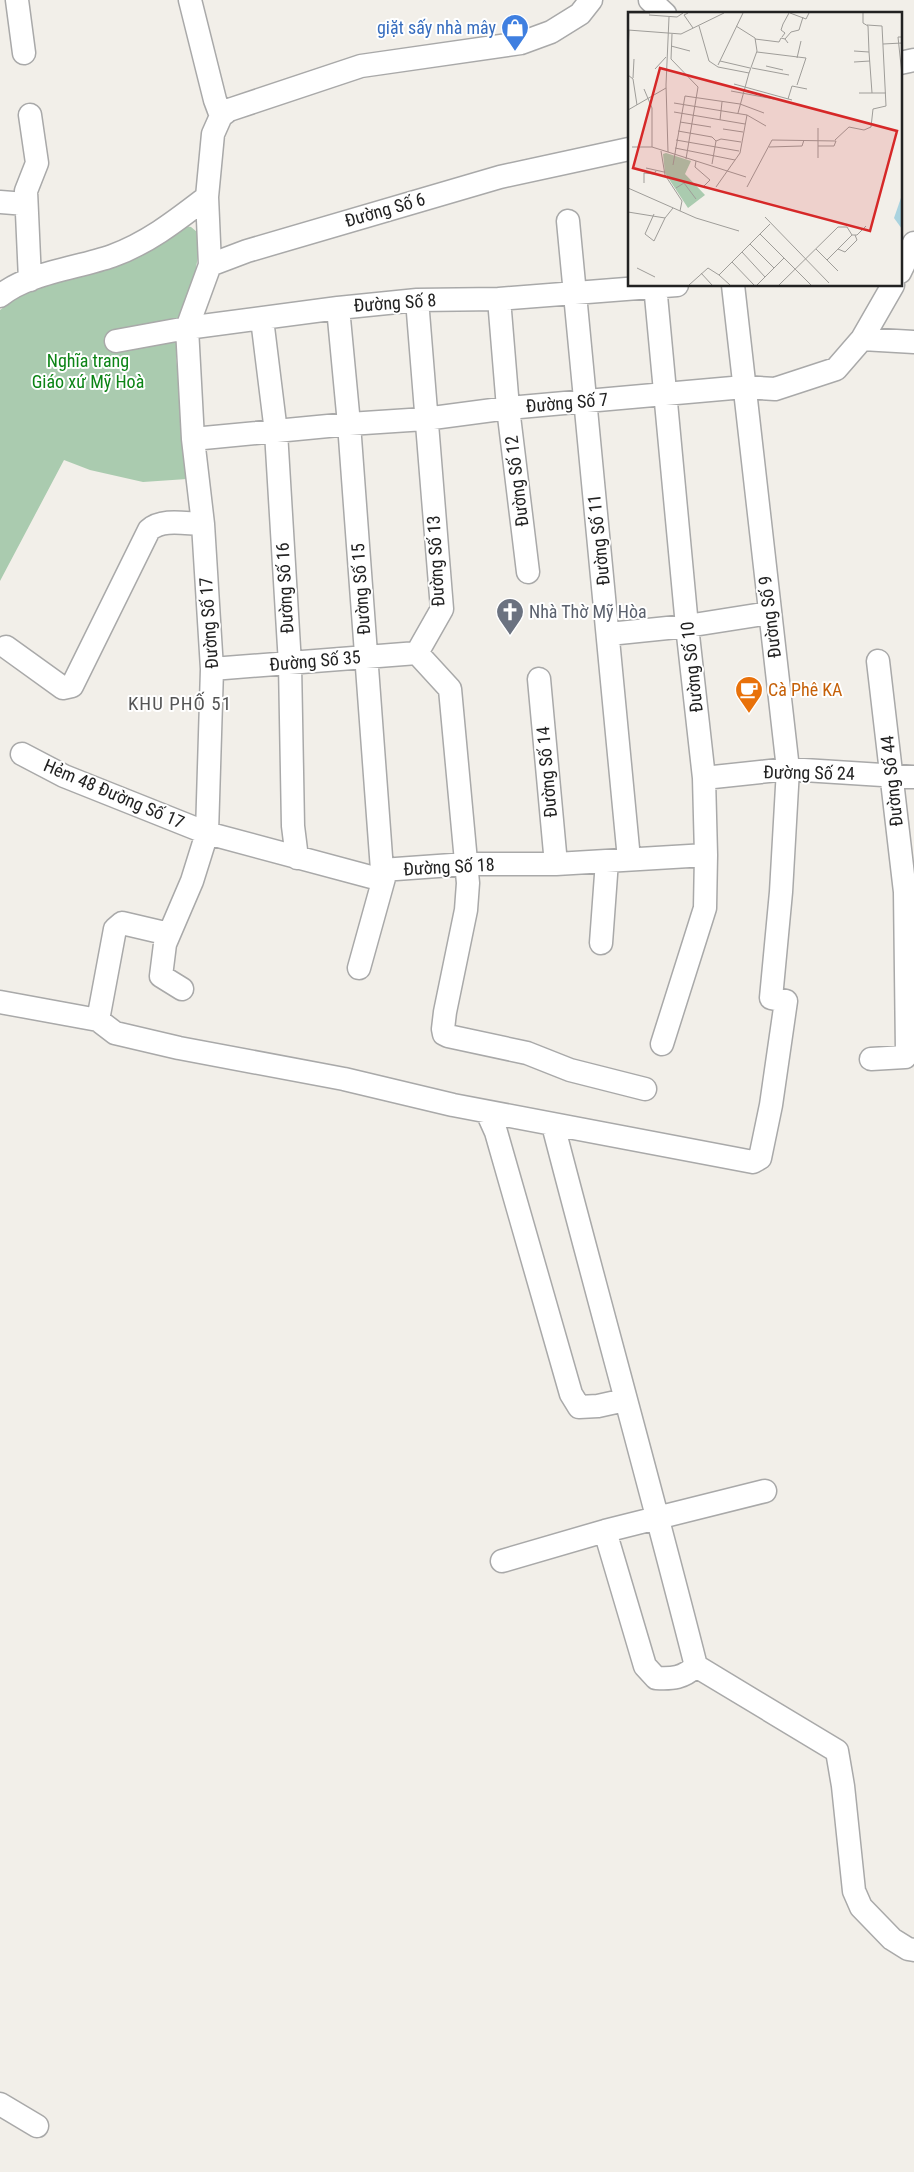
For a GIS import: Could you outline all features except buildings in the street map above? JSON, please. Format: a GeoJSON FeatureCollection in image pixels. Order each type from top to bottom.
{"type":"FeatureCollection","features":[{"type":"Feature","properties":{"kind":"street"},"geometry":{"type":"LineString","coordinates":[[17,0],[24,53]]}},
{"type":"Feature","properties":{"kind":"street"},"geometry":{"type":"LineString","coordinates":[[190,0],[215,100],[221,116]]}},
{"type":"Feature","properties":{"kind":"street"},"geometry":{"type":"LineString","coordinates":[[187,328],[210,265],[207,197],[213,134],[221,116],[229,110],[361,66],[521,43],[552,32],[580,14],[592,0]]}},
{"type":"Feature","properties":{"kind":"street"},"geometry":{"type":"LineString","coordinates":[[650,0],[663,12]]}},
{"type":"Feature","properties":{"kind":"street"},"geometry":{"type":"LineString","coordinates":[[30,115],[37,163],[26,191],[30,280]]}},
{"type":"Feature","properties":{"kind":"street","name":"Đường Số 6"},"geometry":{"type":"LineString","coordinates":[[210,265],[247,251],[500,177],[628,149]]}},
{"type":"Feature","properties":{"kind":"street"},"geometry":{"type":"LineString","coordinates":[[3,290],[113,255],[155,236],[207,197]]}},
{"type":"Feature","properties":{"kind":"street"},"geometry":{"type":"LineString","coordinates":[[0,202],[26,204]]}},
{"type":"Feature","properties":{"kind":"street","name":"Đường Số 11"},"geometry":{"type":"LineString","coordinates":[[568,221],[609,634],[618,860],[601,943]]}},
{"type":"Feature","properties":{"kind":"street"},"geometry":{"type":"LineString","coordinates":[[902,268],[914,243]]}},
{"type":"Feature","properties":{"kind":"street","name":"Đường Số 8"},"geometry":{"type":"LineString","coordinates":[[116,341],[187,328],[338,308],[417,300],[499,300],[662,286]]}},
{"type":"Feature","properties":{"kind":"street","name":"Đường Số 10"},"geometry":{"type":"LineString","coordinates":[[662,286],[665,394],[687,626],[704,778],[706,856],[705,908],[662,1044]]}},
{"type":"Feature","properties":{"kind":"street"},"geometry":{"type":"LineString","coordinates":[[733,286],[744,387]]}},
{"type":"Feature","properties":{"kind":"street","name":"Đường Số 7"},"geometry":{"type":"LineString","coordinates":[[194,439],[349,424],[425,419],[508,408],[744,387],[776,389],[836,369],[862,339],[892,286]]}},
{"type":"Feature","properties":{"kind":"street","name":"Đường Số 13"},"geometry":{"type":"LineString","coordinates":[[417,300],[425,419],[442,609],[417,653]]}},
{"type":"Feature","properties":{"kind":"street","name":"Đường Số 12"},"geometry":{"type":"LineString","coordinates":[[499,300],[508,408],[528,572]]}},
{"type":"Feature","properties":{"kind":"street","name":"Đường Số 15"},"geometry":{"type":"LineString","coordinates":[[338,308],[349,424],[365,657],[383,874]]}},
{"type":"Feature","properties":{"kind":"street","name":"Đường Số 16"},"geometry":{"type":"LineString","coordinates":[[262,318],[276,432],[290,664],[293,826],[297,858]]}},
{"type":"Feature","properties":{"kind":"street","name":"Đường Số 17"},"geometry":{"type":"LineString","coordinates":[[182,989],[161,976],[165,944],[192,881],[207,833],[212,669],[203,524],[194,439],[187,328]]}},
{"type":"Feature","properties":{"kind":"street"},"geometry":{"type":"LineString","coordinates":[[862,339],[914,342]]}},
{"type":"Feature","properties":{"kind":"street","name":"Đường Số 9"},"geometry":{"type":"LineString","coordinates":[[553,1125],[753,1162],[760,1158],[766,1132],[786,1001],[771,998],[781,892],[788,769],[744,387]]}},
{"type":"Feature","properties":{"kind":"street"},"geometry":{"type":"LineString","coordinates":[[6,647],[63,688],[72,686],[149,530],[163,523],[203,524]]}},
{"type":"Feature","properties":{"kind":"street"},"geometry":{"type":"LineString","coordinates":[[609,634],[687,626],[769,613]]}},
{"type":"Feature","properties":{"kind":"street"},"geometry":{"type":"LineString","coordinates":[[417,653],[450,689],[469,895],[443,1028],[444,1034],[526,1053],[570,1070],[645,1089]]}},
{"type":"Feature","properties":{"kind":"street","name":"Đường Số 35"},"geometry":{"type":"LineString","coordinates":[[212,669],[417,653]]}},
{"type":"Feature","properties":{"kind":"street","name":"Đường Số 44"},"geometry":{"type":"LineString","coordinates":[[870,1059],[905,1057],[907,1052],[903,776],[878,660]]}},
{"type":"Feature","properties":{"kind":"street","name":"Đường Số 14"},"geometry":{"type":"LineString","coordinates":[[539,679],[556,864]]}},
{"type":"Feature","properties":{"kind":"street","name":"Hẻm 48 Đường Số 17"},"geometry":{"type":"LineString","coordinates":[[22,754],[64,776],[207,833]]}},
{"type":"Feature","properties":{"kind":"street","name":"Đường Số 24"},"geometry":{"type":"LineString","coordinates":[[704,778],[788,769],[903,776]]}},
{"type":"Feature","properties":{"kind":"street","name":"Đường Số 18"},"geometry":{"type":"LineString","coordinates":[[207,833],[371,877],[466,864],[556,864],[706,856]]}},
{"type":"Feature","properties":{"kind":"street"},"geometry":{"type":"LineString","coordinates":[[359,968],[383,874]]}},
{"type":"Feature","properties":{"kind":"street"},"geometry":{"type":"LineString","coordinates":[[98,1020],[115,929],[122,922],[169,934]]}},
{"type":"Feature","properties":{"kind":"street"},"geometry":{"type":"LineString","coordinates":[[0,1002],[98,1020],[115,1033],[126,1036],[344,1079],[553,1125],[696,1666],[836,1751],[843,1786],[854,1891],[861,1908],[892,1939],[908,1949],[914,1950]]}},
{"type":"Feature","properties":{"kind":"street"},"geometry":{"type":"LineString","coordinates":[[487,1112],[496,1132],[571,1394],[579,1407],[598,1406],[625,1400]]}},
{"type":"Feature","properties":{"kind":"street"},"geometry":{"type":"LineString","coordinates":[[502,1561],[605,1532],[765,1491]]}},
{"type":"Feature","properties":{"kind":"street"},"geometry":{"type":"LineString","coordinates":[[605,1532],[645,1666],[656,1678],[675,1679],[690,1672],[696,1666]]}},
{"type":"Feature","properties":{"kind":"street"},"geometry":{"type":"LineString","coordinates":[[0,2104],[36,2126]]}},
{"type":"Feature","properties":{"kind":"green space","name":"Nghĩa trang Giáo xứ Mỹ Hoà"},"geometry":{"type":"Polygon","coordinates":[[[186,226],[191,227],[197,232],[199,250],[195,274],[180,322],[176,355],[187,479],[143,482],[90,470],[64,460],[0,581],[0,310],[23,293],[139,257],[186,226]]]}},
{"type":"Feature","properties":{"kind":"place","name":"giặt sấy nhà mây"},"geometry":{"type":"Point","coordinates":[515,52]}},
{"type":"Feature","properties":{"kind":"place","name":"Nhà Thờ Mỹ Hòa"},"geometry":{"type":"Point","coordinates":[510,636]}},
{"type":"Feature","properties":{"kind":"place","name":"Cà Phê KA"},"geometry":{"type":"Point","coordinates":[749,714]}},
{"type":"Feature","properties":{"kind":"district","name":"KHU PHỐ 51"},"geometry":{"type":"Point","coordinates":[180,703]}}]}
